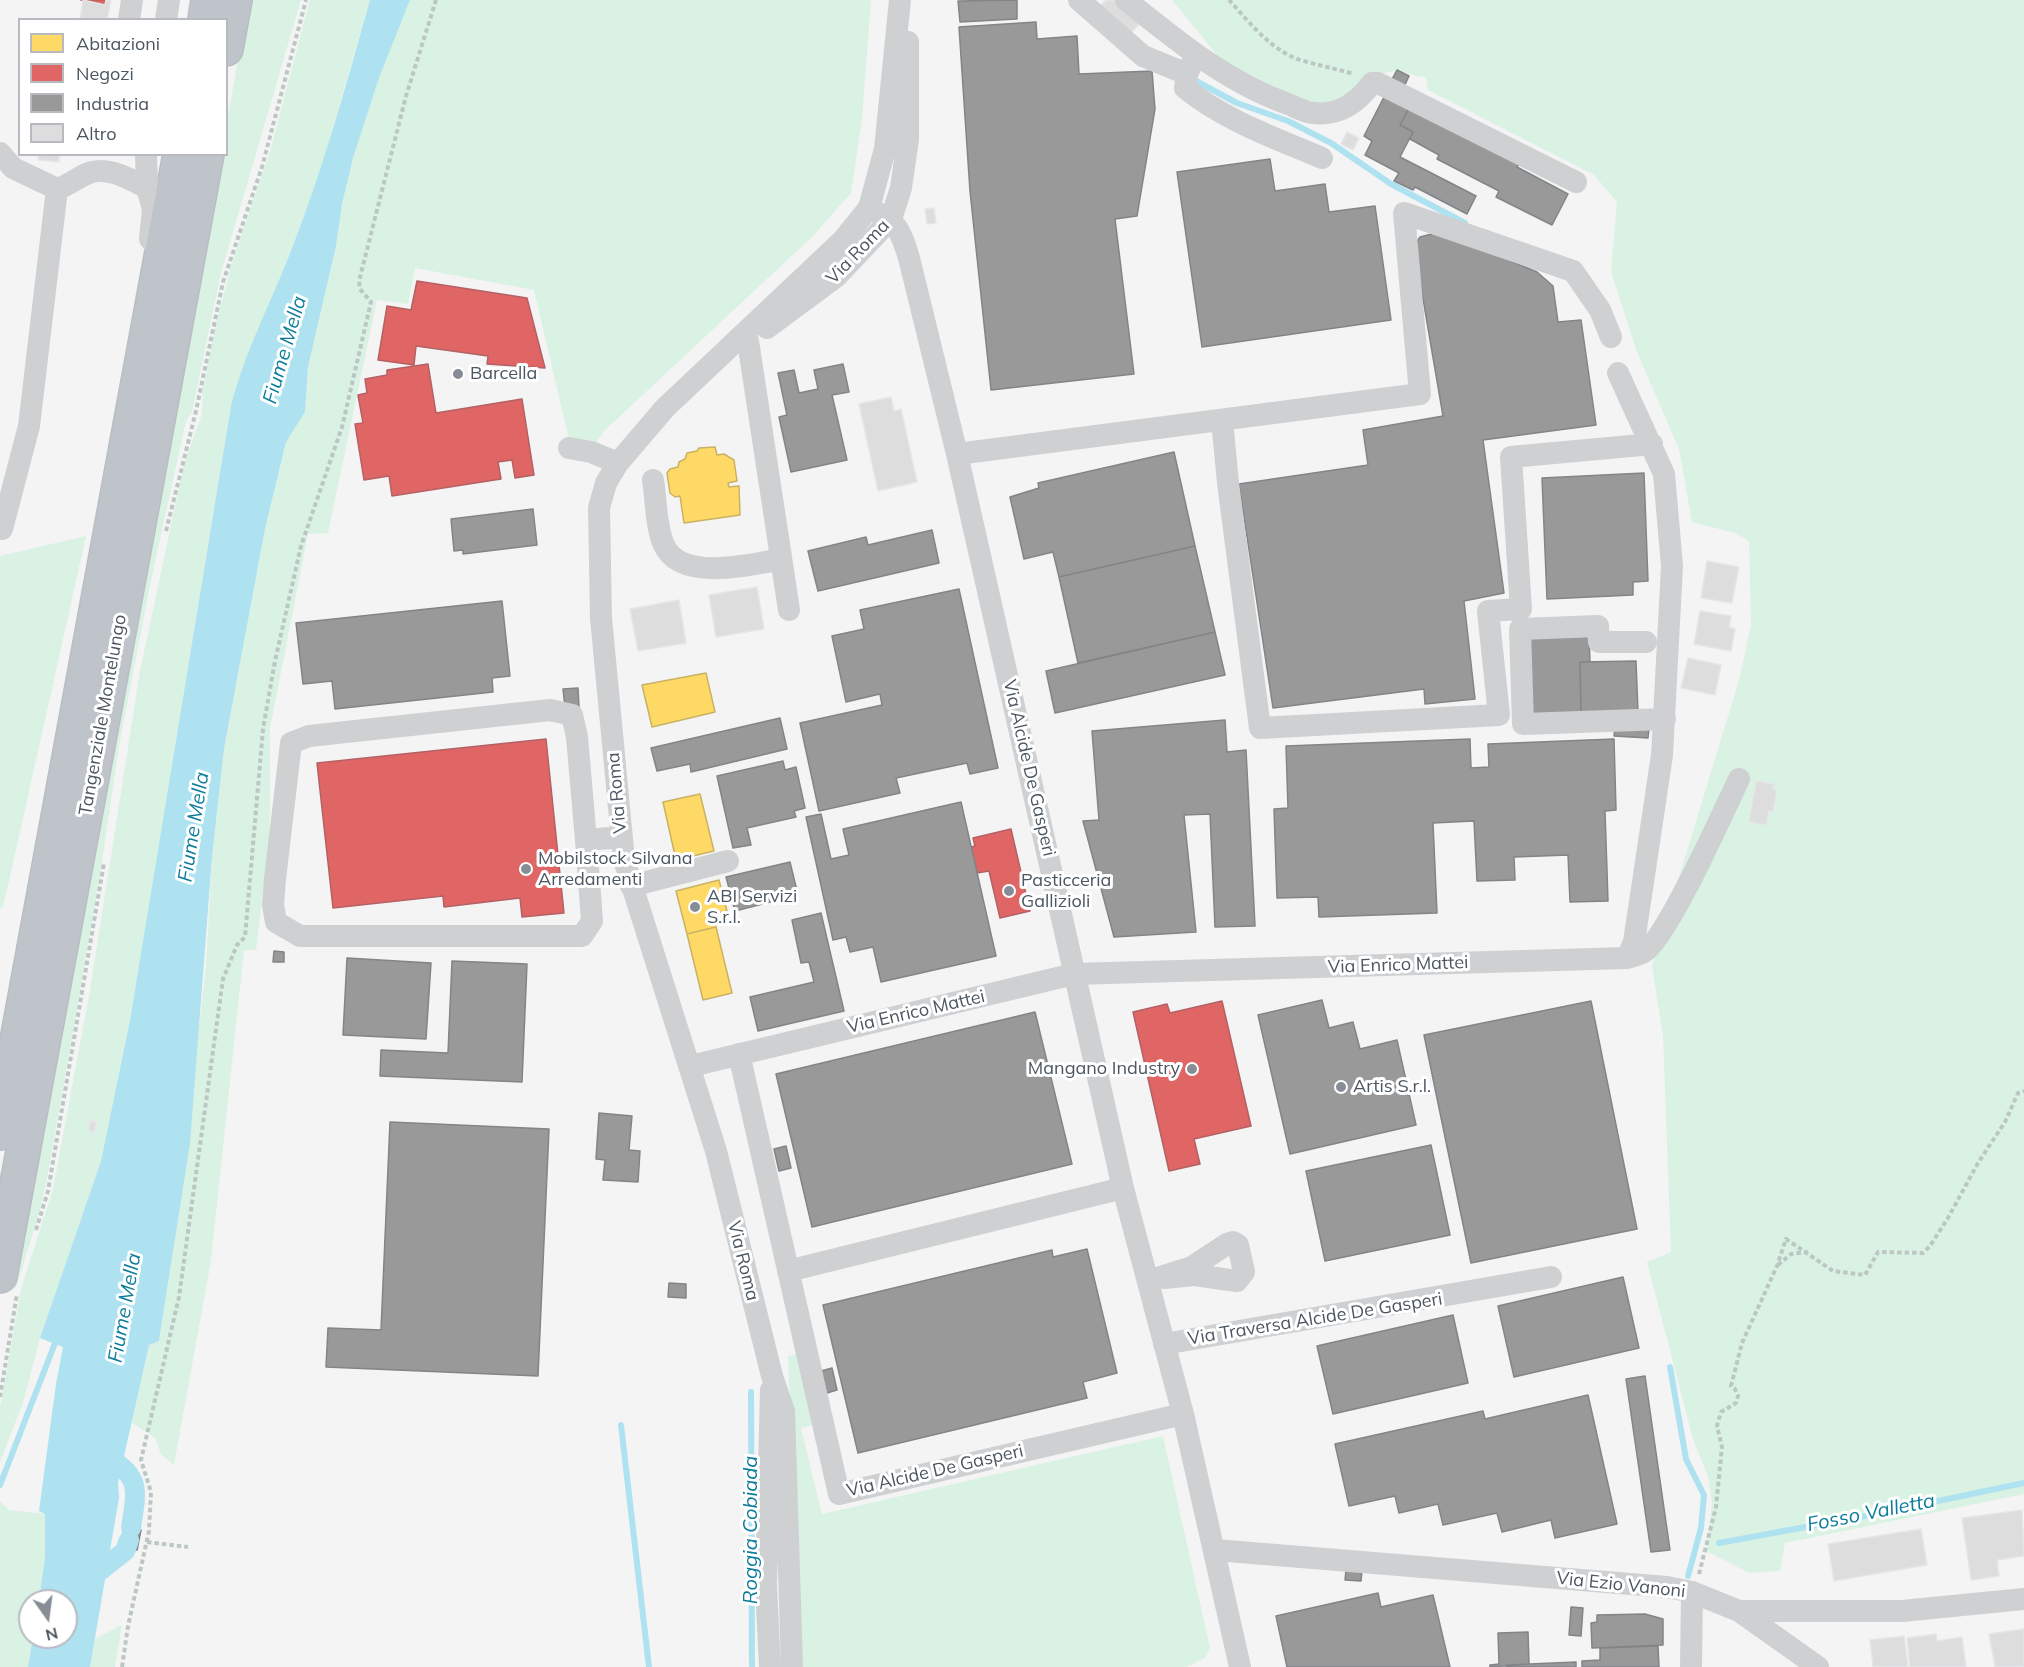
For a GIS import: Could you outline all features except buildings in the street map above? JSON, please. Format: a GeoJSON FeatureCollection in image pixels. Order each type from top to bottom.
{"type":"FeatureCollection","features":[{"type":"Feature","properties":{"kind":"highway"},"geometry":{"type":"LineString","coordinates":[[205,18],[208,0]]}},
{"type":"Feature","properties":{"kind":"highway"},"geometry":{"type":"LineString","coordinates":[[228,39],[236,0]]}},
{"type":"Feature","properties":{"kind":"highway","name":"Tangenziale Montelungo"},"geometry":{"type":"LineString","coordinates":[[0,1133],[180,156]]}},
{"type":"Feature","properties":{"kind":"highway","name":"Tangenziale Montelungo"},"geometry":{"type":"LineString","coordinates":[[9,1282],[207,156]]}},
{"type":"Feature","properties":{"kind":"street"},"geometry":{"type":"LineString","coordinates":[[129,18],[132,0]]}},
{"type":"Feature","properties":{"kind":"street"},"geometry":{"type":"LineString","coordinates":[[166,18],[169,0]]}},
{"type":"Feature","properties":{"kind":"street","name":"Via Roma"},"geometry":{"type":"LineString","coordinates":[[792,1667],[784,1411],[772,1376],[716,1151],[691,1066],[631,886],[622,837],[601,618],[598,508],[606,483],[618,463],[666,408],[843,240],[869,208],[885,149],[900,0]]}},
{"type":"Feature","properties":{"kind":"street","name":"Via Roma"},"geometry":{"type":"LineString","coordinates":[[704,371],[836,277],[891,219],[901,188],[908,139],[909,0]]}},
{"type":"Feature","properties":{"kind":"street"},"geometry":{"type":"LineString","coordinates":[[1079,0],[1143,56],[1192,64],[1225,75],[1272,99],[1313,113],[1334,112],[1352,104],[1361,98],[1365,79],[1388,88],[1576,182]]}},
{"type":"Feature","properties":{"kind":"street"},"geometry":{"type":"LineString","coordinates":[[1126,0],[1192,64]]}},
{"type":"Feature","properties":{"kind":"street"},"geometry":{"type":"LineString","coordinates":[[1192,64],[1185,88],[1199,99],[1259,132],[1322,158]]}},
{"type":"Feature","properties":{"kind":"street"},"geometry":{"type":"LineString","coordinates":[[0,153],[13,168],[57,189],[72,185],[93,171],[124,175],[147,188]]}},
{"type":"Feature","properties":{"kind":"street"},"geometry":{"type":"LineString","coordinates":[[123,461],[115,423],[153,222],[153,209],[147,188],[146,156]]}},
{"type":"Feature","properties":{"kind":"street"},"geometry":{"type":"LineString","coordinates":[[1,534],[29,426],[57,189]]}},
{"type":"Feature","properties":{"kind":"street"},"geometry":{"type":"LineString","coordinates":[[869,208],[891,219]]}},
{"type":"Feature","properties":{"kind":"street"},"geometry":{"type":"LineString","coordinates":[[957,454],[1420,394],[1417,339],[1404,213],[1573,271],[1600,310],[1611,337]]}},
{"type":"Feature","properties":{"kind":"street","name":"Via Alcide De Gasperi"},"geometry":{"type":"LineString","coordinates":[[891,219],[903,237],[909,258],[957,454],[1123,1188],[1156,1280],[1164,1344],[1183,1414],[1240,1667]]}},
{"type":"Feature","properties":{"kind":"street"},"geometry":{"type":"LineString","coordinates":[[748,341],[789,610]]}},
{"type":"Feature","properties":{"kind":"street"},"geometry":{"type":"LineString","coordinates":[[1618,373],[1664,474],[1672,566],[1662,755],[1637,923],[1632,950],[1627,958]]}},
{"type":"Feature","properties":{"kind":"street"},"geometry":{"type":"LineString","coordinates":[[1222,420],[1260,728],[1499,715],[1488,611],[1521,609],[1511,457],[1652,444]]}},
{"type":"Feature","properties":{"kind":"street"},"geometry":{"type":"LineString","coordinates":[[569,448],[591,452],[618,463]]}},
{"type":"Feature","properties":{"kind":"street"},"geometry":{"type":"LineString","coordinates":[[653,480],[663,544],[671,556],[686,564],[706,568],[732,568],[781,559]]}},
{"type":"Feature","properties":{"kind":"street"},"geometry":{"type":"LineString","coordinates":[[1646,642],[1599,642],[1598,626],[1520,629],[1523,724],[1665,719]]}},
{"type":"Feature","properties":{"kind":"street"},"geometry":{"type":"LineString","coordinates":[[550,710],[572,715],[577,736],[586,840],[592,921],[582,936],[300,936],[276,922],[273,905],[275,879],[291,744],[309,736],[550,710]]}},
{"type":"Feature","properties":{"kind":"street"},"geometry":{"type":"LineString","coordinates":[[1627,958],[1644,952],[1657,940],[1740,779]]}},
{"type":"Feature","properties":{"kind":"street"},"geometry":{"type":"LineString","coordinates":[[586,840],[622,837]]}},
{"type":"Feature","properties":{"kind":"street"},"geometry":{"type":"LineString","coordinates":[[631,886],[728,861]]}},
{"type":"Feature","properties":{"kind":"street","name":"Via Enrico Mattei"},"geometry":{"type":"LineString","coordinates":[[691,1066],[1074,974],[1627,958]]}},
{"type":"Feature","properties":{"kind":"street","name":"Via Alcide De Gasperi"},"geometry":{"type":"LineString","coordinates":[[739,1054],[838,1494],[1183,1414]]}},
{"type":"Feature","properties":{"kind":"street"},"geometry":{"type":"LineString","coordinates":[[788,1271],[1123,1188]]}},
{"type":"Feature","properties":{"kind":"street","name":"Via Traversa Alcide De Gasperi"},"geometry":{"type":"LineString","coordinates":[[1164,1344],[1466,1294],[1551,1277]]}},
{"type":"Feature","properties":{"kind":"street","name":"Via Roma"},"geometry":{"type":"LineString","coordinates":[[770,1667],[766,1585],[768,1412],[772,1376]]}},
{"type":"Feature","properties":{"kind":"street","name":"Via Ezio Vanoni"},"geometry":{"type":"LineString","coordinates":[[1215,1550],[1667,1587],[1692,1592],[1739,1611],[1902,1611],[2024,1599]]}},
{"type":"Feature","properties":{"kind":"street"},"geometry":{"type":"LineString","coordinates":[[1691,1667],[1692,1592]]}},
{"type":"Feature","properties":{"kind":"street"},"geometry":{"type":"LineString","coordinates":[[1739,1611],[1818,1667]]}},
{"type":"Feature","properties":{"kind":"path"},"geometry":{"type":"LineString","coordinates":[[163,542],[196,411],[223,282],[262,167],[306,0]]}},
{"type":"Feature","properties":{"kind":"path"},"geometry":{"type":"LineString","coordinates":[[122,1667],[128,1626],[147,1542],[152,1492],[141,1460],[179,1297],[223,979],[237,945],[245,937],[263,729],[275,661],[301,546],[345,417],[371,303],[360,289],[359,281],[406,96],[436,0]]}},
{"type":"Feature","properties":{"kind":"path"},"geometry":{"type":"LineString","coordinates":[[1229,0],[1249,23],[1279,49],[1303,61],[1365,79]]}},
{"type":"Feature","properties":{"kind":"path"},"geometry":{"type":"LineString","coordinates":[[33,1241],[48,1191],[106,852]]}},
{"type":"Feature","properties":{"kind":"path"},"geometry":{"type":"LineString","coordinates":[[1692,1592],[1703,1564],[1703,1553],[1716,1507],[1722,1447],[1717,1426],[1721,1412],[1736,1403],[1738,1396],[1731,1386],[1742,1343],[1788,1238],[1833,1271],[1865,1275],[1878,1252],[1923,1252],[1930,1246],[1948,1218],[2004,1122],[2018,1093],[2024,1091]]}},
{"type":"Feature","properties":{"kind":"path"},"geometry":{"type":"LineString","coordinates":[[1777,1266],[1791,1254],[1809,1252]]}},
{"type":"Feature","properties":{"kind":"path"},"geometry":{"type":"LineString","coordinates":[[0,1397],[9,1282]]}},
{"type":"Feature","properties":{"kind":"path"},"geometry":{"type":"LineString","coordinates":[[147,1542],[188,1548]]}},
{"type":"Feature","properties":{"kind":"green space"},"geometry":{"type":"Polygon","coordinates":[[[249,0],[301,0],[221,273],[192,412],[186,421],[150,585],[119,746],[99,882],[49,1168],[40,1210],[16,1288],[11,1287],[220,156],[228,156],[228,116],[249,0]]]}},
{"type":"Feature","properties":{"kind":"green space"},"geometry":{"type":"Polygon","coordinates":[[[310,0],[370,0],[317,182],[231,406],[130,1020],[101,1161],[40,1338],[23,1403],[0,1462],[0,1408],[21,1289],[53,1189],[90,990],[140,671],[184,464],[202,414],[203,388],[217,319],[232,263],[270,151],[310,0]]]}},
{"type":"Feature","properties":{"kind":"green space"},"geometry":{"type":"Polygon","coordinates":[[[410,0],[871,0],[862,119],[851,193],[813,236],[604,431],[593,447],[570,444],[534,290],[415,268],[408,304],[377,300],[328,533],[308,534],[270,728],[270,833],[256,950],[244,950],[211,1260],[174,1465],[161,1454],[155,1438],[131,1422],[149,1345],[159,1341],[174,1245],[206,966],[212,857],[224,749],[265,529],[286,442],[305,412],[308,367],[336,246],[342,204],[353,158],[379,78],[410,0]]]}},
{"type":"Feature","properties":{"kind":"green space"},"geometry":{"type":"Polygon","coordinates":[[[1172,0],[2024,0],[2024,1494],[1785,1543],[1780,1571],[1749,1573],[1706,1551],[1712,1503],[1708,1477],[1693,1439],[1647,1262],[1671,1252],[1663,1036],[1652,966],[1739,680],[1751,626],[1749,541],[1735,533],[1692,522],[1679,449],[1637,352],[1611,272],[1617,202],[1594,175],[1428,90],[1426,77],[1397,71],[1383,73],[1354,94],[1324,107],[1297,99],[1222,61],[1172,0]]]}},
{"type":"Feature","properties":{"kind":"green space"},"geometry":{"type":"Polygon","coordinates":[[[86,536],[3,908],[0,908],[0,556],[86,536]]]}},
{"type":"Feature","properties":{"kind":"green space"},"geometry":{"type":"Polygon","coordinates":[[[799,1354],[816,1424],[801,1428],[822,1514],[1163,1436],[1210,1648],[1205,1658],[1187,1667],[802,1667],[788,1356],[799,1354]]]}},
{"type":"Feature","properties":{"kind":"green space"},"geometry":{"type":"Polygon","coordinates":[[[0,1501],[9,1510],[45,1514],[45,1557],[41,1589],[18,1589],[18,1649],[31,1649],[28,1667],[0,1667],[0,1501]]]}},
{"type":"Feature","properties":{"kind":"green space"},"geometry":{"type":"Polygon","coordinates":[[[122,1625],[115,1667],[90,1667],[95,1639],[122,1625]]]}},
{"type":"Feature","properties":{"kind":"water","name":"Fiume Mella"},"geometry":{"type":"Polygon","coordinates":[[[370,0],[410,0],[379,78],[353,158],[342,204],[336,246],[308,367],[305,412],[286,442],[265,529],[224,749],[212,857],[190,1143],[159,1341],[149,1345],[118,1483],[119,1498],[90,1667],[28,1667],[31,1649],[78,1649],[78,1589],[41,1589],[45,1557],[45,1514],[39,1511],[63,1347],[40,1338],[101,1161],[130,1020],[231,406],[251,347],[290,253],[333,127],[370,0]]]}},
{"type":"Feature","properties":{"kind":"waterway"},"geometry":{"type":"LineString","coordinates":[[1196,81],[1237,103],[1288,121],[1331,143],[1391,184],[1465,223]]}},
{"type":"Feature","properties":{"kind":"waterway"},"geometry":{"type":"LineString","coordinates":[[0,1485],[57,1338]]}},
{"type":"Feature","properties":{"kind":"waterway"},"geometry":{"type":"LineString","coordinates":[[1670,1367],[1686,1459],[1704,1495],[1701,1528],[1688,1576]]}},
{"type":"Feature","properties":{"kind":"waterway","name":"Roggia Cobiada"},"geometry":{"type":"LineString","coordinates":[[751,1392],[752,1667]]}},
{"type":"Feature","properties":{"kind":"waterway"},"geometry":{"type":"LineString","coordinates":[[621,1425],[649,1667]]}},
{"type":"Feature","properties":{"kind":"waterway"},"geometry":{"type":"LineString","coordinates":[[100,1452],[123,1468],[133,1482],[135,1501],[131,1528]]}},
{"type":"Feature","properties":{"kind":"waterway","name":"Fosso Valletta"},"geometry":{"type":"LineString","coordinates":[[1719,1543],[1881,1513],[2024,1483]]}},
{"type":"Feature","properties":{"kind":"waterway"},"geometry":{"type":"LineString","coordinates":[[86,1582],[125,1551],[129,1540]]}},
{"type":"Feature","properties":{"kind":"place","name":"Barcella"},"geometry":{"type":"Point","coordinates":[458,374]}},
{"type":"Feature","properties":{"kind":"place","name":"Mobilstock Silvana Arredamenti"},"geometry":{"type":"Point","coordinates":[526,869]}},
{"type":"Feature","properties":{"kind":"place","name":"Pasticceria Gallizioli"},"geometry":{"type":"Point","coordinates":[1009,891]}},
{"type":"Feature","properties":{"kind":"place","name":"ABI Servizi S.r.l."},"geometry":{"type":"Point","coordinates":[695,907]}},
{"type":"Feature","properties":{"kind":"place","name":"Mangano Industry"},"geometry":{"type":"Point","coordinates":[1192,1069]}},
{"type":"Feature","properties":{"kind":"place","name":"Artis S.r.l."},"geometry":{"type":"Point","coordinates":[1341,1087]}}]}
